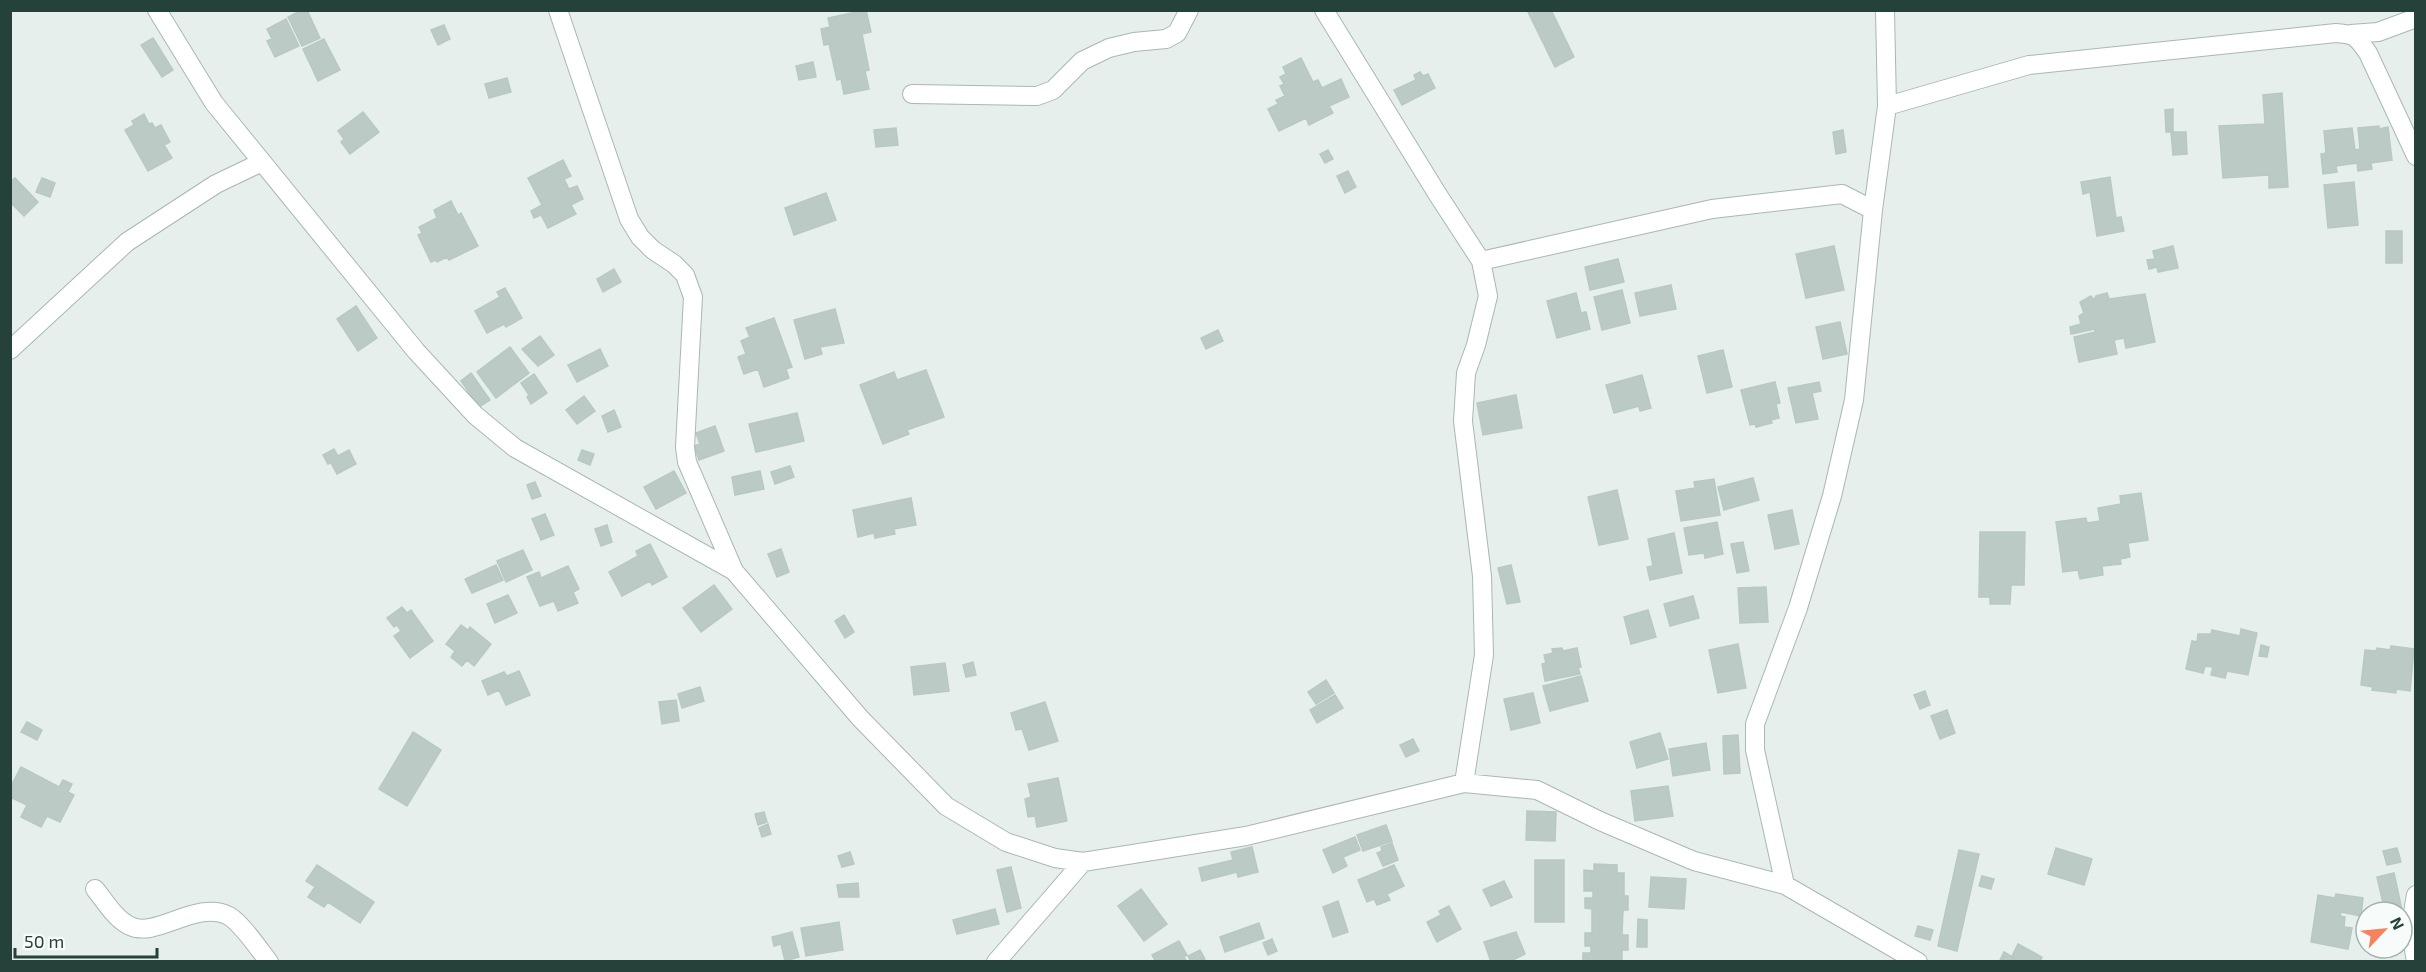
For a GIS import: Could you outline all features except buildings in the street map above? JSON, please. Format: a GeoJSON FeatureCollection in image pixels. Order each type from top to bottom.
{"type":"FeatureCollection","features":[{"type":"Feature","properties":{"kind":"street"},"geometry":{"type":"LineString","coordinates":[[157,10],[213,103],[416,351],[475,416],[515,448],[734,571]]}},
{"type":"Feature","properties":{"kind":"street"},"geometry":{"type":"LineString","coordinates":[[558,10],[629,219],[640,237],[653,250],[675,264],[685,275],[693,297],[685,447],[687,462],[734,571],[860,718],[946,806],[1006,842],[1055,858],[1083,862],[1246,836],[1464,783],[1537,790],[1600,821],[1694,861],[1785,885],[1918,962]]}},
{"type":"Feature","properties":{"kind":"street"},"geometry":{"type":"LineString","coordinates":[[912,94],[1037,96],[1053,90],[1082,61],[1109,48],[1134,42],[1166,39],[1177,33],[1189,10]]}},
{"type":"Feature","properties":{"kind":"street"},"geometry":{"type":"LineString","coordinates":[[1324,10],[1481,261],[1488,296],[1476,345],[1466,373],[1463,421],[1482,576],[1484,655],[1464,783]]}},
{"type":"Feature","properties":{"kind":"street"},"geometry":{"type":"LineString","coordinates":[[1785,885],[1755,750],[1755,724],[1798,608],[1832,496],[1854,400],[1873,210],[1887,106],[1885,10]]}},
{"type":"Feature","properties":{"kind":"street"},"geometry":{"type":"LineString","coordinates":[[1887,106],[2029,65],[2336,33],[2378,32],[2415,18]]}},
{"type":"Feature","properties":{"kind":"street"},"geometry":{"type":"LineString","coordinates":[[2351,34],[2360,40],[2368,53],[2415,156]]}},
{"type":"Feature","properties":{"kind":"street"},"geometry":{"type":"LineString","coordinates":[[10,350],[127,242],[216,184],[262,162]]}},
{"type":"Feature","properties":{"kind":"street"},"geometry":{"type":"LineString","coordinates":[[1481,261],[1713,210],[1842,194],[1873,210]]}},
{"type":"Feature","properties":{"kind":"street"},"geometry":{"type":"LineString","coordinates":[[996,962],[1083,862]]}},
{"type":"Feature","properties":{"kind":"street"},"geometry":{"type":"LineString","coordinates":[[95,889],[120,920],[131,927],[142,929],[204,912],[229,916],[269,962]]}},
{"type":"Feature","properties":{"kind":"street"},"geometry":{"type":"LineString","coordinates":[[2415,895],[2412,925],[2415,961]]}}]}
